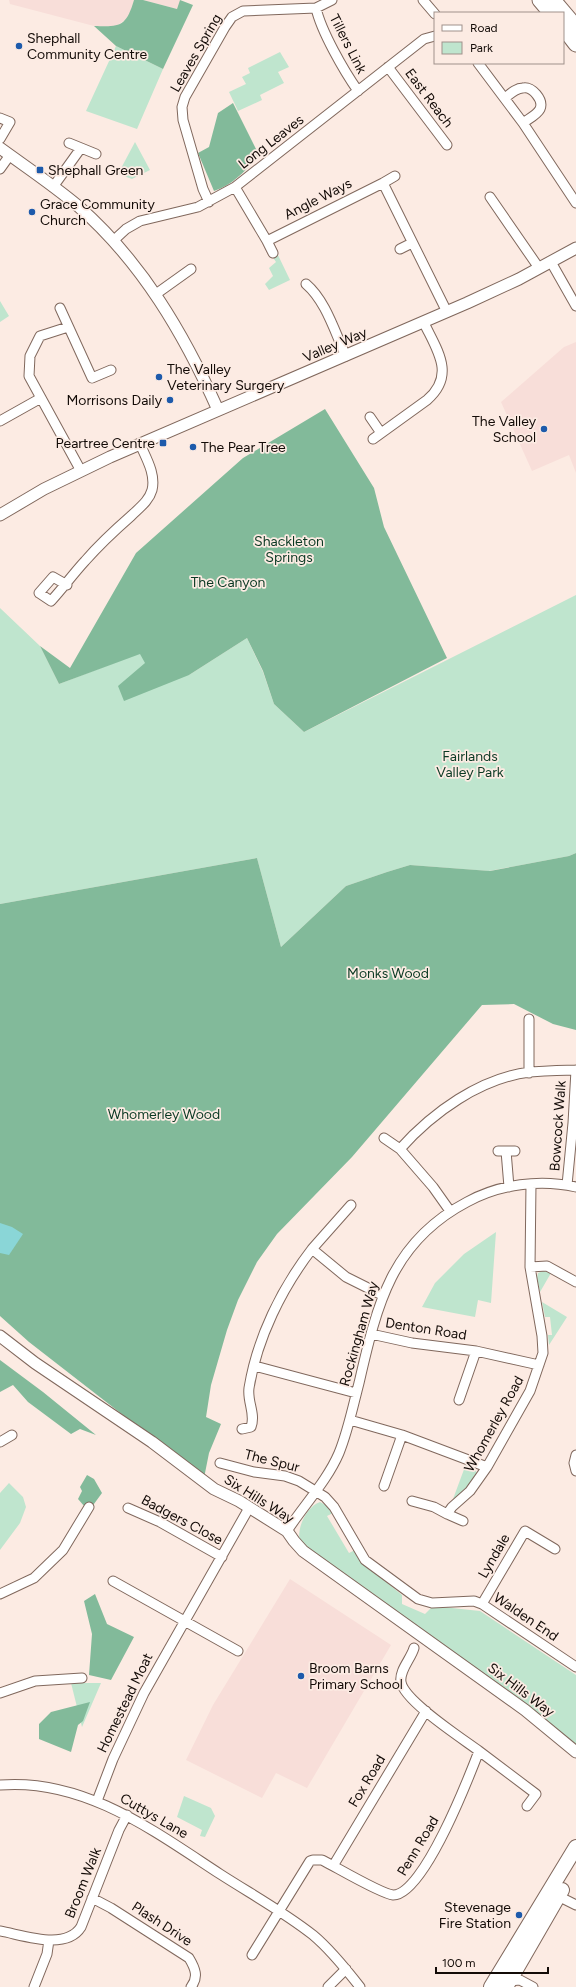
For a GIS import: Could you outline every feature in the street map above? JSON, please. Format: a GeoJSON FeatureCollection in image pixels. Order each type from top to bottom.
{"type":"FeatureCollection","features":[{"type":"Feature","properties":{"kind":"highway"},"geometry":{"type":"LineString","coordinates":[[540,0],[550,12]]}},
{"type":"Feature","properties":{"kind":"highway"},"geometry":{"type":"LineString","coordinates":[[553,0],[563,12]]}},
{"type":"Feature","properties":{"kind":"highway"},"geometry":{"type":"LineString","coordinates":[[564,13],[576,27]]}},
{"type":"Feature","properties":{"kind":"highway"},"geometry":{"type":"LineString","coordinates":[[564,28],[576,44]]}},
{"type":"Feature","properties":{"kind":"main road"},"geometry":{"type":"LineString","coordinates":[[491,1987],[576,1847]]}},
{"type":"Feature","properties":{"kind":"main road"},"geometry":{"type":"LineString","coordinates":[[507,1984],[576,1866]]}},
{"type":"Feature","properties":{"kind":"street","name":"Leaves Spring"},"geometry":{"type":"LineString","coordinates":[[209,202],[203,189],[183,120],[182,107],[186,97],[232,17],[242,12],[316,8],[332,0]]}},
{"type":"Feature","properties":{"kind":"street"},"geometry":{"type":"LineString","coordinates":[[423,0],[434,13]]}},
{"type":"Feature","properties":{"kind":"street","name":"Tillers Link"},"geometry":{"type":"LineString","coordinates":[[316,8],[321,24],[348,77],[358,91]]}},
{"type":"Feature","properties":{"kind":"street","name":"Long Leaves"},"geometry":{"type":"LineString","coordinates":[[113,241],[126,229],[140,221],[191,210],[209,202],[235,187],[424,39],[434,34]]}},
{"type":"Feature","properties":{"kind":"street"},"geometry":{"type":"LineString","coordinates":[[479,64],[523,123],[576,203]]}},
{"type":"Feature","properties":{"kind":"street","name":"East Reach"},"geometry":{"type":"LineString","coordinates":[[388,67],[447,145]]}},
{"type":"Feature","properties":{"kind":"street"},"geometry":{"type":"LineString","coordinates":[[505,98],[516,90],[525,87],[530,89],[538,97],[540,104],[539,110],[523,123]]}},
{"type":"Feature","properties":{"kind":"street"},"geometry":{"type":"LineString","coordinates":[[0,118],[10,122],[0,139]]}},
{"type":"Feature","properties":{"kind":"street"},"geometry":{"type":"LineString","coordinates":[[69,143],[96,154]]}},
{"type":"Feature","properties":{"kind":"street"},"geometry":{"type":"LineString","coordinates":[[0,148],[53,186],[83,211],[113,241],[156,294],[197,363],[218,410]]}},
{"type":"Feature","properties":{"kind":"street"},"geometry":{"type":"LineString","coordinates":[[53,186],[80,148]]}},
{"type":"Feature","properties":{"kind":"street"},"geometry":{"type":"LineString","coordinates":[[0,169],[10,155]]}},
{"type":"Feature","properties":{"kind":"street","name":"Angle Ways"},"geometry":{"type":"LineString","coordinates":[[267,241],[395,176]]}},
{"type":"Feature","properties":{"kind":"street"},"geometry":{"type":"LineString","coordinates":[[382,183],[447,312]]}},
{"type":"Feature","properties":{"kind":"street"},"geometry":{"type":"LineString","coordinates":[[235,187],[273,253]]}},
{"type":"Feature","properties":{"kind":"street"},"geometry":{"type":"LineString","coordinates":[[490,197],[539,268]]}},
{"type":"Feature","properties":{"kind":"street"},"geometry":{"type":"LineString","coordinates":[[400,250],[412,243]]}},
{"type":"Feature","properties":{"kind":"street","name":"Valley Way"},"geometry":{"type":"LineString","coordinates":[[0,515],[81,471],[218,410],[424,323],[539,268],[576,248]]}},
{"type":"Feature","properties":{"kind":"street"},"geometry":{"type":"LineString","coordinates":[[551,262],[576,306]]}},
{"type":"Feature","properties":{"kind":"street"},"geometry":{"type":"LineString","coordinates":[[156,294],[190,269]]}},
{"type":"Feature","properties":{"kind":"street"},"geometry":{"type":"LineString","coordinates":[[306,284],[313,290],[320,302],[346,356]]}},
{"type":"Feature","properties":{"kind":"street"},"geometry":{"type":"LineString","coordinates":[[60,308],[92,378],[111,370]]}},
{"type":"Feature","properties":{"kind":"street"},"geometry":{"type":"LineString","coordinates":[[373,439],[427,400],[434,394],[440,384],[443,366],[424,323]]}},
{"type":"Feature","properties":{"kind":"street"},"geometry":{"type":"LineString","coordinates":[[68,326],[40,336],[30,356],[29,376],[81,471]]}},
{"type":"Feature","properties":{"kind":"street"},"geometry":{"type":"LineString","coordinates":[[0,421],[41,398]]}},
{"type":"Feature","properties":{"kind":"street"},"geometry":{"type":"LineString","coordinates":[[370,417],[381,433]]}},
{"type":"Feature","properties":{"kind":"street"},"geometry":{"type":"LineString","coordinates":[[67,585],[84,562],[110,534],[142,506],[150,496],[153,484],[152,473],[140,444]]}},
{"type":"Feature","properties":{"kind":"street"},"geometry":{"type":"LineString","coordinates":[[528,1073],[529,1019]]}},
{"type":"Feature","properties":{"kind":"street"},"geometry":{"type":"LineString","coordinates":[[400,1149],[429,1119],[452,1103],[475,1090],[502,1080],[528,1073],[576,1070]]}},
{"type":"Feature","properties":{"kind":"street","name":"Bowcock Walk"},"geometry":{"type":"LineString","coordinates":[[572,1186],[576,1070]]}},
{"type":"Feature","properties":{"kind":"street"},"geometry":{"type":"LineString","coordinates":[[384,1138],[400,1149],[433,1186],[450,1211]]}},
{"type":"Feature","properties":{"kind":"street"},"geometry":{"type":"LineString","coordinates":[[506,1151],[509,1187]]}},
{"type":"Feature","properties":{"kind":"street","name":"Rockingham Way"},"geometry":{"type":"LineString","coordinates":[[287,1531],[339,1453],[350,1420],[382,1294],[405,1254],[415,1240],[428,1227],[450,1211],[475,1197],[509,1187],[531,1184],[572,1186]]}},
{"type":"Feature","properties":{"kind":"street","name":"Whomerley Road"},"geometry":{"type":"LineString","coordinates":[[447,1514],[452,1507],[470,1491],[487,1467],[530,1391],[543,1353],[542,1336],[530,1267],[531,1184]]}},
{"type":"Feature","properties":{"kind":"street"},"geometry":{"type":"LineString","coordinates":[[242,1429],[251,1427],[254,1420],[248,1395],[265,1333],[281,1295],[312,1249],[350,1204]]}},
{"type":"Feature","properties":{"kind":"street"},"geometry":{"type":"LineString","coordinates":[[312,1249],[346,1276],[382,1294]]}},
{"type":"Feature","properties":{"kind":"street"},"geometry":{"type":"LineString","coordinates":[[530,1267],[547,1266],[572,1278],[576,1282]]}},
{"type":"Feature","properties":{"kind":"street","name":"Denton Road"},"geometry":{"type":"LineString","coordinates":[[372,1334],[412,1344],[476,1351],[539,1365]]}},
{"type":"Feature","properties":{"kind":"street","name":"Six Hills Way"},"geometry":{"type":"LineString","coordinates":[[0,1336],[35,1363],[152,1442],[214,1489],[287,1531],[303,1551],[525,1710],[575,1753]]}},
{"type":"Feature","properties":{"kind":"street","name":"Denton Road"},"geometry":{"type":"LineString","coordinates":[[459,1400],[476,1351]]}},
{"type":"Feature","properties":{"kind":"street"},"geometry":{"type":"LineString","coordinates":[[255,1366],[356,1393]]}},
{"type":"Feature","properties":{"kind":"street"},"geometry":{"type":"LineString","coordinates":[[350,1420],[402,1434],[487,1467]]}},
{"type":"Feature","properties":{"kind":"street"},"geometry":{"type":"LineString","coordinates":[[384,1486],[402,1434]]}},
{"type":"Feature","properties":{"kind":"street"},"geometry":{"type":"LineString","coordinates":[[0,1442],[12,1435]]}},
{"type":"Feature","properties":{"kind":"street"},"geometry":{"type":"LineString","coordinates":[[576,1455],[574,1463],[576,1471]]}},
{"type":"Feature","properties":{"kind":"street","name":"The Spur"},"geometry":{"type":"LineString","coordinates":[[220,1463],[254,1472],[285,1476],[298,1481],[315,1491]]}},
{"type":"Feature","properties":{"kind":"street","name":"Walden End"},"geometry":{"type":"LineString","coordinates":[[315,1491],[325,1497],[334,1507],[365,1560],[407,1592],[424,1602],[474,1601],[482,1604],[575,1666]]}},
{"type":"Feature","properties":{"kind":"street"},"geometry":{"type":"LineString","coordinates":[[412,1501],[434,1507],[463,1521]]}},
{"type":"Feature","properties":{"kind":"street"},"geometry":{"type":"LineString","coordinates":[[0,1594],[34,1578],[63,1550],[89,1507]]}},
{"type":"Feature","properties":{"kind":"street","name":"Badgers Close"},"geometry":{"type":"LineString","coordinates":[[128,1508],[160,1522],[222,1557]]}},
{"type":"Feature","properties":{"kind":"street","name":"Homestead Moat"},"geometry":{"type":"LineString","coordinates":[[97,1801],[113,1759],[138,1706],[222,1557],[242,1518],[249,1508]]}},
{"type":"Feature","properties":{"kind":"street","name":"Lyndale"},"geometry":{"type":"LineString","coordinates":[[482,1604],[525,1531],[555,1549]]}},
{"type":"Feature","properties":{"kind":"street"},"geometry":{"type":"LineString","coordinates":[[113,1581],[238,1651]]}},
{"type":"Feature","properties":{"kind":"street"},"geometry":{"type":"LineString","coordinates":[[414,1648],[402,1674],[401,1682],[407,1696],[536,1794],[527,1806]]}},
{"type":"Feature","properties":{"kind":"street"},"geometry":{"type":"LineString","coordinates":[[0,1693],[35,1681],[82,1678]]}},
{"type":"Feature","properties":{"kind":"street","name":"Fox Road"},"geometry":{"type":"LineString","coordinates":[[333,1866],[426,1711]]}},
{"type":"Feature","properties":{"kind":"street","name":"Penn Road"},"geometry":{"type":"LineString","coordinates":[[279,1911],[310,1861],[317,1859],[384,1892],[393,1895],[405,1891],[413,1883],[438,1845],[479,1751]]}},
{"type":"Feature","properties":{"kind":"street","name":"Cuttys Lane"},"geometry":{"type":"LineString","coordinates":[[0,1785],[30,1785],[63,1791],[97,1801],[147,1826],[279,1911],[313,1936],[346,1969],[360,1987]]}},
{"type":"Feature","properties":{"kind":"street","name":"Broom Walk"},"geometry":{"type":"LineString","coordinates":[[0,1931],[49,1940],[66,1940],[74,1935],[81,1927],[126,1815]]}},
{"type":"Feature","properties":{"kind":"street"},"geometry":{"type":"LineString","coordinates":[[558,1896],[576,1905]]}},
{"type":"Feature","properties":{"kind":"street","name":"Plash Drive"},"geometry":{"type":"LineString","coordinates":[[92,1898],[111,1908],[189,1958],[195,1967],[196,1975],[191,1987]]}},
{"type":"Feature","properties":{"kind":"street"},"geometry":{"type":"LineString","coordinates":[[252,1955],[279,1911]]}},
{"type":"Feature","properties":{"kind":"street"},"geometry":{"type":"LineString","coordinates":[[34,1987],[47,1954],[49,1940]]}},
{"type":"Feature","properties":{"kind":"street"},"geometry":{"type":"LineString","coordinates":[[328,1987],[346,1969]]}},
{"type":"Feature","properties":{"kind":"street"},"geometry":{"type":"LineString","coordinates":[[507,1984],[520,1980],[533,1987]]}},
{"type":"Feature","properties":{"kind":"shaded area"},"geometry":{"type":"Polygon","coordinates":[[[9,0],[134,0],[129,17],[115,27],[94,26],[10,4],[9,0]]]}},
{"type":"Feature","properties":{"kind":"shaded area"},"geometry":{"type":"Polygon","coordinates":[[[143,0],[180,0],[177,9],[143,0]]]}},
{"type":"Feature","properties":{"kind":"shaded area","name":"The Valley School"},"geometry":{"type":"Polygon","coordinates":[[[576,342],[576,473],[569,455],[532,471],[501,402],[564,347],[576,342]]]}},
{"type":"Feature","properties":{"kind":"shaded area","name":"Broom Barns Primary School"},"geometry":{"type":"Polygon","coordinates":[[[290,1579],[391,1645],[307,1788],[276,1773],[262,1798],[186,1760],[213,1705],[290,1579]]]}},
{"type":"Feature","properties":{"kind":"green space"},"geometry":{"type":"Polygon","coordinates":[[[134,0],[143,0],[177,9],[180,0],[193,5],[163,69],[116,46],[94,26],[121,24],[128,16],[134,0]]]}},
{"type":"Feature","properties":{"kind":"green space"},"geometry":{"type":"Polygon","coordinates":[[[116,46],[163,69],[137,129],[86,111],[116,46]]]}},
{"type":"Feature","properties":{"kind":"green space"},"geometry":{"type":"Polygon","coordinates":[[[280,52],[289,67],[278,72],[284,83],[260,95],[262,100],[238,111],[229,92],[246,84],[242,77],[250,73],[248,68],[280,52]]]}},
{"type":"Feature","properties":{"kind":"green space"},"geometry":{"type":"Polygon","coordinates":[[[233,103],[259,155],[233,181],[214,191],[198,153],[209,147],[218,113],[233,103]]]}},
{"type":"Feature","properties":{"kind":"green space"},"geometry":{"type":"Polygon","coordinates":[[[135,142],[150,170],[132,179],[118,174],[135,142]]]}},
{"type":"Feature","properties":{"kind":"green space"},"geometry":{"type":"Polygon","coordinates":[[[277,253],[290,280],[269,290],[265,284],[273,276],[269,268],[276,262],[272,256],[277,253]]]}},
{"type":"Feature","properties":{"kind":"green space"},"geometry":{"type":"Polygon","coordinates":[[[0,301],[9,316],[0,322],[0,301]]]}},
{"type":"Feature","properties":{"kind":"green space","name":"Shackleton Springs"},"geometry":{"type":"Polygon","coordinates":[[[325,409],[374,488],[384,527],[447,658],[304,732],[274,704],[263,671],[247,638],[189,675],[124,701],[118,686],[145,663],[140,654],[59,684],[40,646],[70,668],[136,553],[243,458],[325,409]]]}},
{"type":"Feature","properties":{"kind":"green space","name":"Fairlands Valley Park"},"geometry":{"type":"Polygon","coordinates":[[[576,595],[576,853],[569,856],[489,871],[410,865],[387,872],[346,886],[281,947],[257,858],[0,904],[0,608],[40,646],[59,684],[140,653],[189,675],[247,638],[263,672],[274,704],[304,732],[576,595]]]}},
{"type":"Feature","properties":{"kind":"green space","name":"Whomerley Wood"},"geometry":{"type":"Polygon","coordinates":[[[576,853],[576,1030],[553,1024],[514,1004],[482,1005],[352,1157],[277,1234],[257,1262],[238,1300],[227,1330],[211,1385],[206,1417],[221,1424],[209,1453],[204,1478],[29,1342],[0,1316],[0,904],[257,858],[281,947],[346,886],[387,872],[410,865],[490,871],[569,856],[576,853]]]}},
{"type":"Feature","properties":{"kind":"green space"},"geometry":{"type":"Polygon","coordinates":[[[496,1232],[491,1303],[478,1300],[475,1317],[422,1307],[435,1283],[464,1254],[496,1232]]]}},
{"type":"Feature","properties":{"kind":"green space"},"geometry":{"type":"Polygon","coordinates":[[[543,1271],[551,1273],[540,1292],[537,1278],[538,1273],[543,1271]]]}},
{"type":"Feature","properties":{"kind":"green space"},"geometry":{"type":"Polygon","coordinates":[[[542,1302],[567,1317],[549,1345],[548,1335],[552,1335],[550,1317],[545,1317],[542,1302]]]}},
{"type":"Feature","properties":{"kind":"green space"},"geometry":{"type":"Polygon","coordinates":[[[0,1360],[43,1392],[96,1435],[80,1429],[71,1434],[28,1402],[13,1385],[0,1392],[0,1360]]]}},
{"type":"Feature","properties":{"kind":"green space"},"geometry":{"type":"Polygon","coordinates":[[[466,1464],[473,1467],[477,1473],[466,1490],[453,1499],[466,1464]]]}},
{"type":"Feature","properties":{"kind":"green space"},"geometry":{"type":"Polygon","coordinates":[[[87,1475],[94,1479],[102,1493],[91,1508],[85,1507],[78,1499],[82,1491],[80,1487],[87,1475]]]}},
{"type":"Feature","properties":{"kind":"green space"},"geometry":{"type":"Polygon","coordinates":[[[9,1483],[23,1497],[26,1507],[20,1523],[0,1550],[0,1493],[9,1483]]]}},
{"type":"Feature","properties":{"kind":"green space"},"geometry":{"type":"Polygon","coordinates":[[[320,1502],[329,1507],[333,1513],[327,1516],[349,1553],[355,1550],[363,1563],[402,1595],[402,1604],[425,1614],[433,1606],[480,1611],[576,1675],[576,1748],[300,1543],[299,1531],[303,1519],[310,1509],[320,1502]]]}},
{"type":"Feature","properties":{"kind":"green space"},"geometry":{"type":"Polygon","coordinates":[[[95,1594],[107,1624],[134,1637],[111,1680],[89,1675],[92,1634],[84,1601],[95,1594]]]}},
{"type":"Feature","properties":{"kind":"green space"},"geometry":{"type":"Polygon","coordinates":[[[71,1683],[101,1683],[82,1727],[71,1683]]]}},
{"type":"Feature","properties":{"kind":"green space"},"geometry":{"type":"Polygon","coordinates":[[[90,1702],[83,1721],[78,1725],[71,1752],[39,1739],[39,1724],[51,1712],[90,1702]]]}},
{"type":"Feature","properties":{"kind":"green space"},"geometry":{"type":"Polygon","coordinates":[[[184,1796],[211,1808],[215,1816],[205,1837],[200,1836],[202,1830],[177,1817],[184,1796]]]}},
{"type":"Feature","properties":{"kind":"water"},"geometry":{"type":"Polygon","coordinates":[[[0,1223],[12,1227],[23,1234],[9,1255],[0,1253],[0,1223]]]}},
{"type":"Feature","properties":{"kind":"place","name":"Shephall Community Centre"},"geometry":{"type":"Point","coordinates":[19,46]}},
{"type":"Feature","properties":{"kind":"place","name":"Shephall Green"},"geometry":{"type":"Point","coordinates":[40,170]}},
{"type":"Feature","properties":{"kind":"place","name":"Grace Community Church"},"geometry":{"type":"Point","coordinates":[32,212]}},
{"type":"Feature","properties":{"kind":"place","name":"The Valley Veterinary Surgery"},"geometry":{"type":"Point","coordinates":[159,377]}},
{"type":"Feature","properties":{"kind":"place","name":"Morrisons Daily"},"geometry":{"type":"Point","coordinates":[170,400]}},
{"type":"Feature","properties":{"kind":"place","name":"The Valley School"},"geometry":{"type":"Point","coordinates":[544,429]}},
{"type":"Feature","properties":{"kind":"place","name":"Peartree Centre"},"geometry":{"type":"Point","coordinates":[163,443]}},
{"type":"Feature","properties":{"kind":"place","name":"The Pear Tree"},"geometry":{"type":"Point","coordinates":[193,447]}},
{"type":"Feature","properties":{"kind":"place","name":"Broom Barns Primary School"},"geometry":{"type":"Point","coordinates":[301,1676]}},
{"type":"Feature","properties":{"kind":"place","name":"Stevenage Fire Station"},"geometry":{"type":"Point","coordinates":[519,1915]}},
{"type":"Feature","properties":{"kind":"park label","name":"The Canyon"},"geometry":{"type":"Point","coordinates":[228,582]}},
{"type":"Feature","properties":{"kind":"park label","name":"Monks Wood"},"geometry":{"type":"Point","coordinates":[388,973]}}]}
